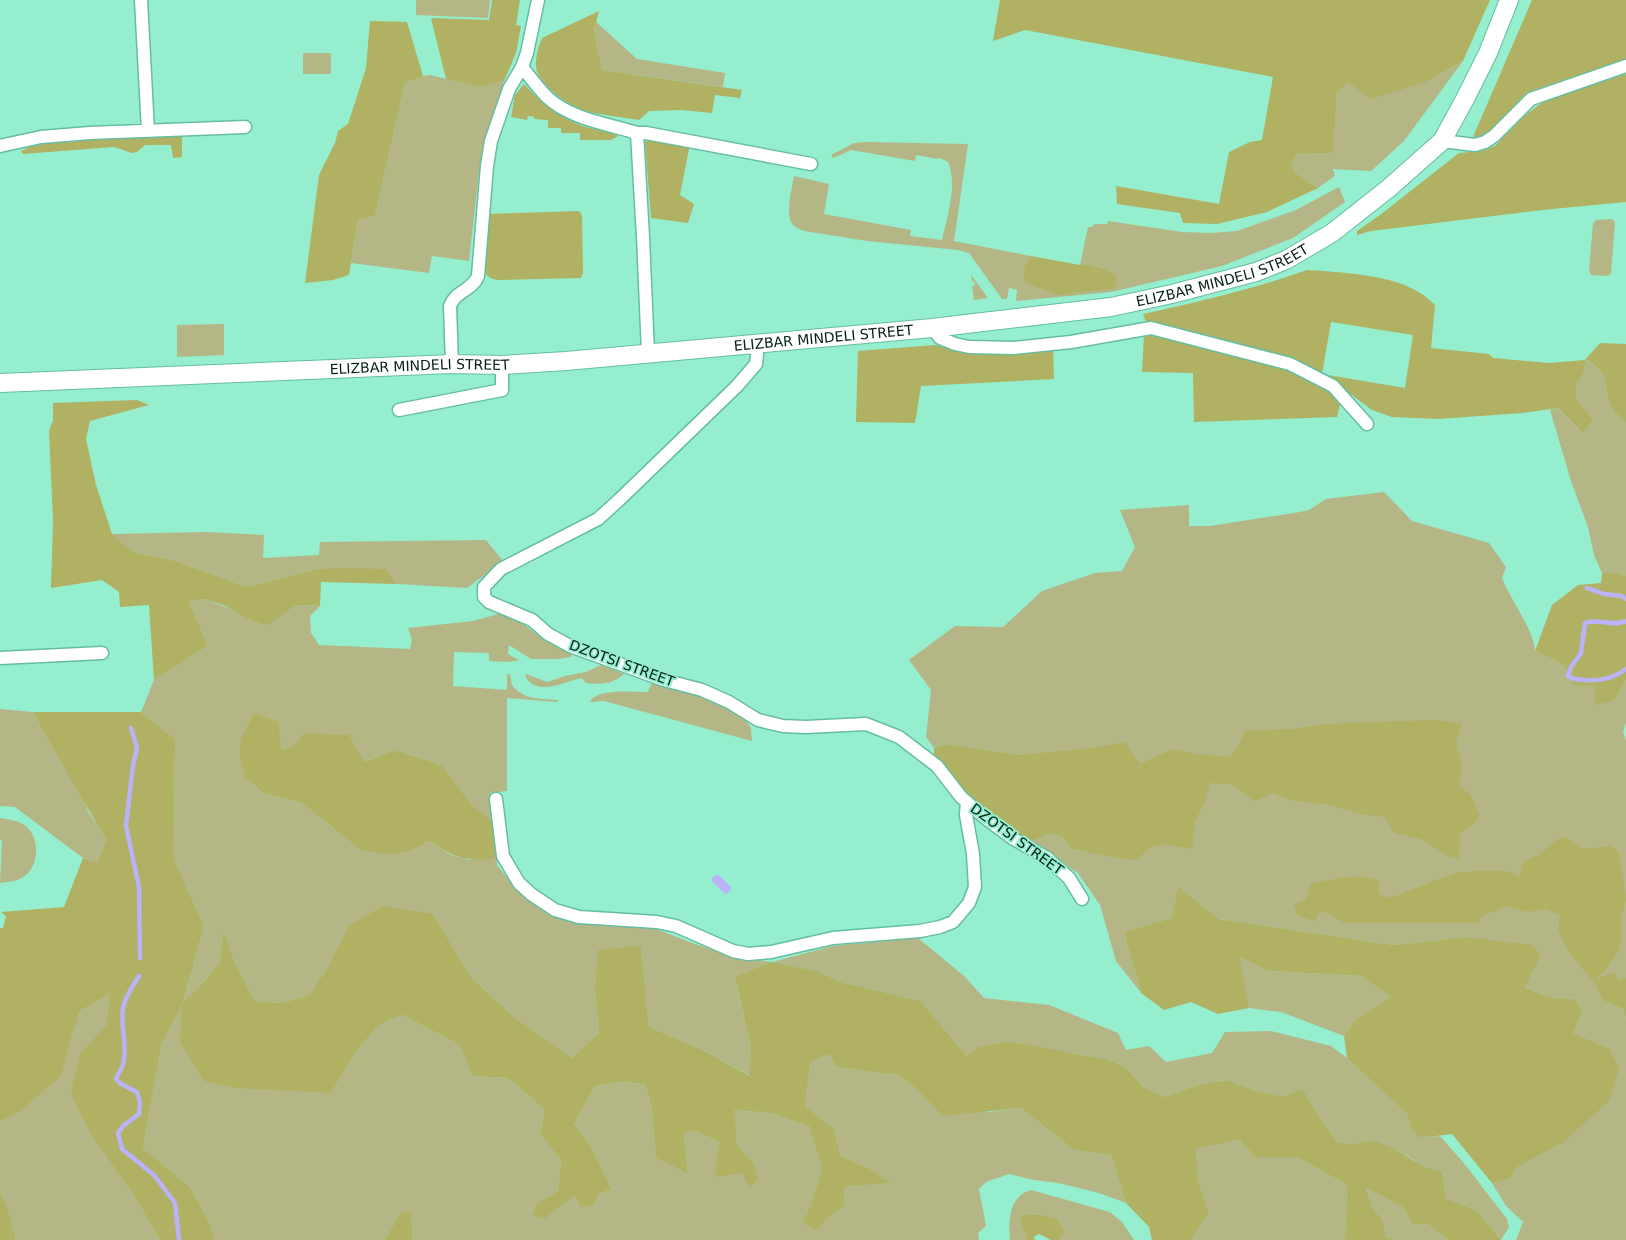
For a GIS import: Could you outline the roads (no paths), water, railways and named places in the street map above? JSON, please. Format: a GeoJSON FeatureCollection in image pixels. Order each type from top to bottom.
{"type":"FeatureCollection","features":[{"type":"Feature","properties":{"kind":"street"},"geometry":{"type":"LineString","coordinates":[[141,0],[148,130]]}},
{"type":"Feature","properties":{"kind":"street"},"geometry":{"type":"LineString","coordinates":[[452,364],[450,306],[453,298],[475,283],[478,276],[487,166],[491,141],[509,89],[522,67],[532,35],[538,0]]}},
{"type":"Feature","properties":{"kind":"street","name":"ELIZBAR MINDELI STREET"},"geometry":{"type":"LineString","coordinates":[[0,383],[452,364],[502,365],[932,328],[1111,307],[1172,294],[1256,272],[1286,260],[1332,233],[1389,188],[1442,141],[1488,53],[1509,0]]}},
{"type":"Feature","properties":{"kind":"street"},"geometry":{"type":"LineString","coordinates":[[1442,141],[1475,145],[1485,142],[1494,136],[1531,99],[1626,66]]}},
{"type":"Feature","properties":{"kind":"street"},"geometry":{"type":"LineString","coordinates":[[522,67],[548,98],[563,108],[581,116],[637,133],[646,132],[811,164]]}},
{"type":"Feature","properties":{"kind":"street"},"geometry":{"type":"LineString","coordinates":[[0,146],[41,137],[245,126]]}},
{"type":"Feature","properties":{"kind":"street"},"geometry":{"type":"LineString","coordinates":[[637,133],[648,353]]}},
{"type":"Feature","properties":{"kind":"street"},"geometry":{"type":"LineString","coordinates":[[932,328],[940,338],[955,344],[969,347],[1014,348],[1071,342],[1151,328],[1290,364],[1333,386],[1367,424]]}},
{"type":"Feature","properties":{"kind":"street","name":"DZOTSI STREET"},"geometry":{"type":"LineString","coordinates":[[758,344],[756,364],[737,386],[619,500],[598,519],[501,569],[484,587],[484,597],[490,602],[532,620],[548,634],[570,646],[664,680],[702,690],[729,702],[758,720],[783,726],[806,727],[866,724],[899,737],[937,766],[967,802],[1012,838],[1047,858],[1069,878],[1082,899]]}},
{"type":"Feature","properties":{"kind":"street"},"geometry":{"type":"LineString","coordinates":[[399,410],[502,390],[502,365]]}},
{"type":"Feature","properties":{"kind":"street"},"geometry":{"type":"LineString","coordinates":[[0,658],[102,653]]}},
{"type":"Feature","properties":{"kind":"street"},"geometry":{"type":"LineString","coordinates":[[496,799],[503,856],[519,883],[531,894],[555,910],[579,916],[657,922],[676,926],[733,950],[748,954],[771,952],[833,938],[920,931],[953,922],[970,903],[975,887],[967,820],[967,802]]}},
{"type":"Feature","properties":{"kind":"waterway"},"geometry":{"type":"LineString","coordinates":[[1587,588],[1604,594],[1622,596],[1626,599]]}},
{"type":"Feature","properties":{"kind":"waterway"},"geometry":{"type":"LineString","coordinates":[[1626,621],[1621,623],[1595,621],[1585,623],[1581,653],[1571,667],[1568,676],[1576,679],[1600,680],[1616,675],[1626,669]]}},
{"type":"Feature","properties":{"kind":"waterway"},"geometry":{"type":"LineString","coordinates":[[131,728],[137,748],[133,765],[126,826],[139,887],[140,958]]}},
{"type":"Feature","properties":{"kind":"waterway"},"geometry":{"type":"LineString","coordinates":[[139,976],[127,995],[123,1008],[124,1057],[122,1068],[116,1079],[121,1084],[137,1092],[140,1103],[139,1114],[123,1126],[118,1133],[122,1149],[154,1175],[175,1203],[179,1240]]}}]}
